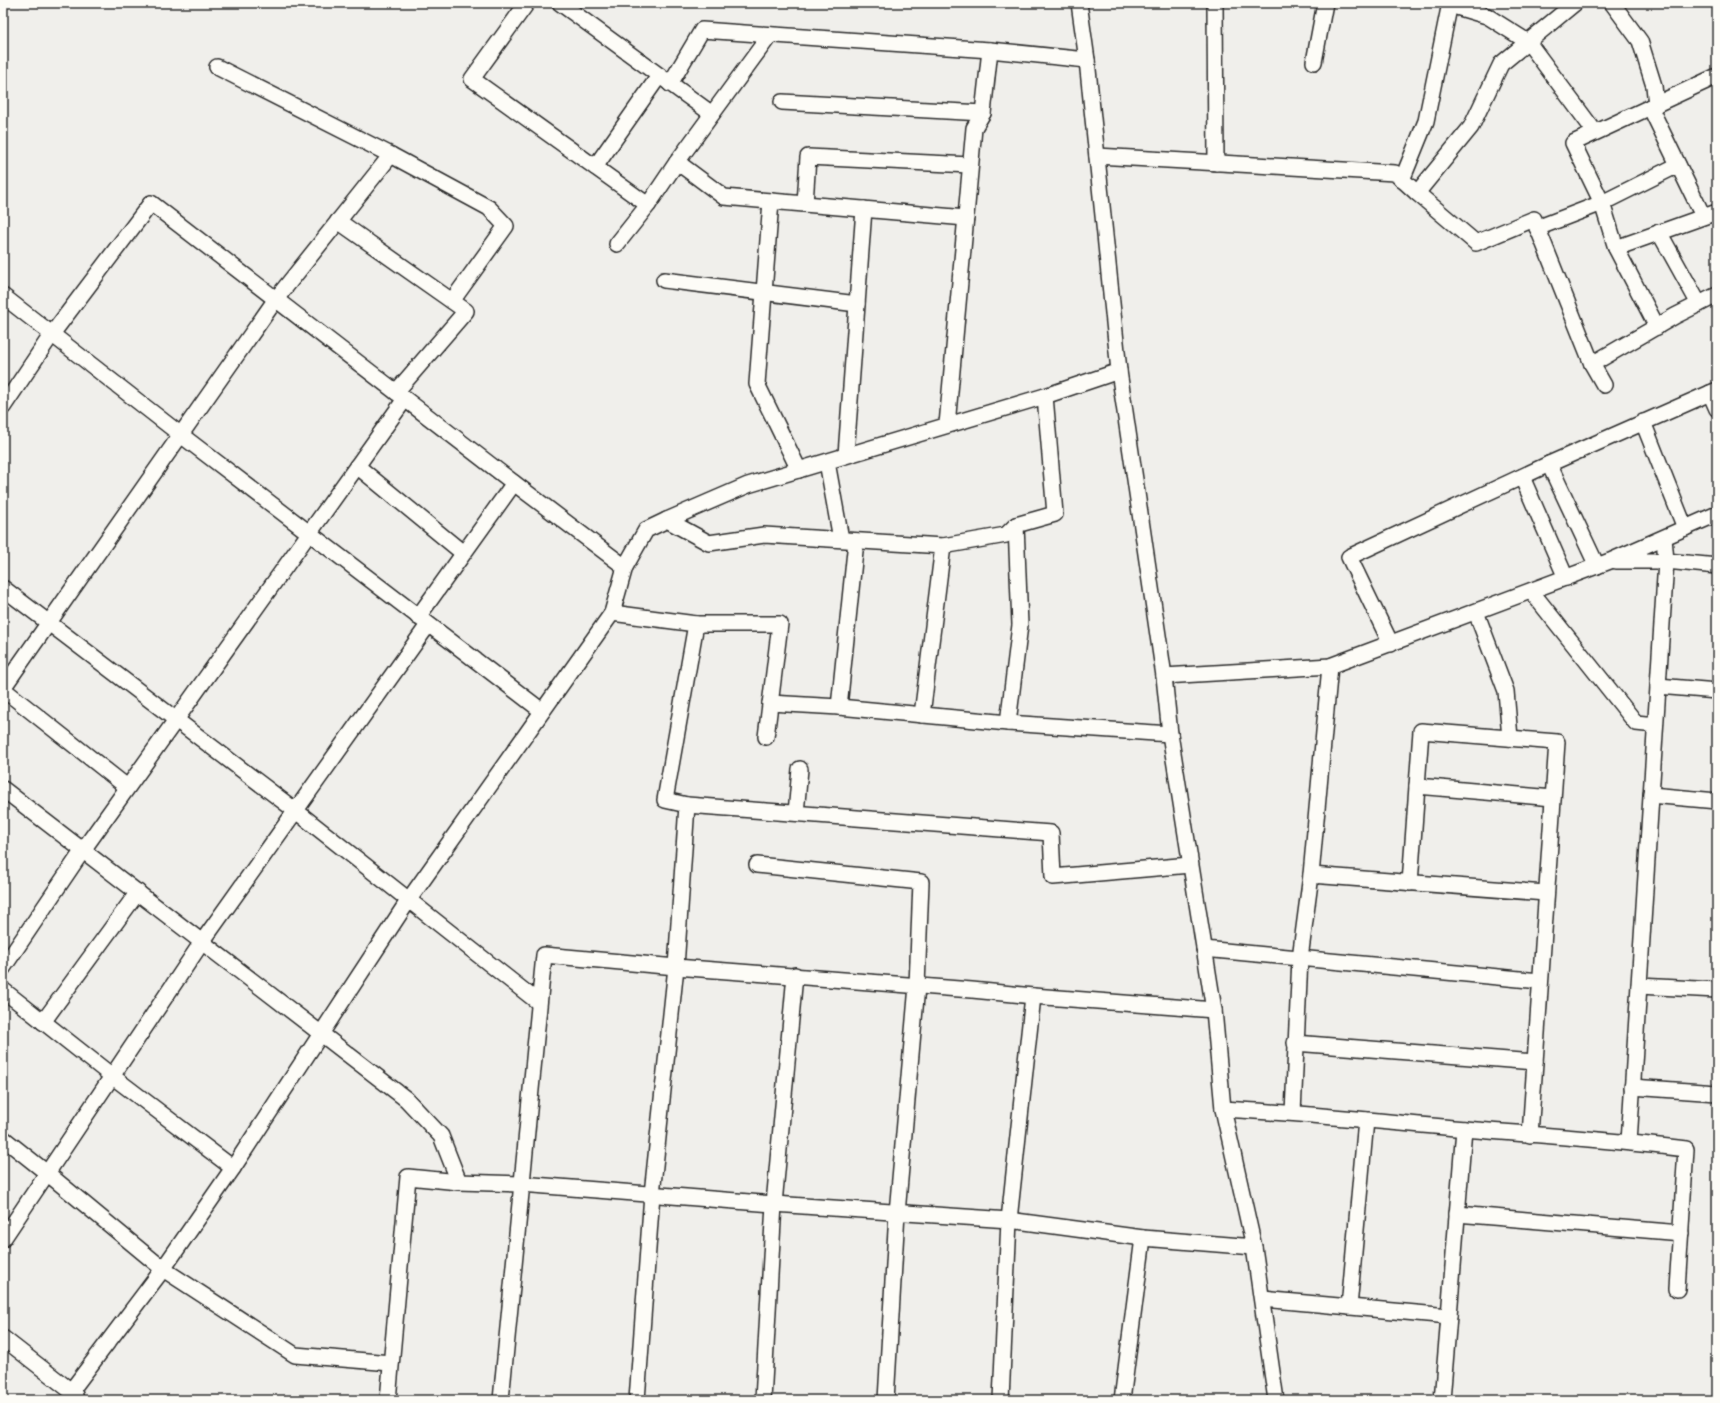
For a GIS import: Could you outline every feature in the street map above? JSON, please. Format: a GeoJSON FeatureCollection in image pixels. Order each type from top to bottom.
{"type":"FeatureCollection","features":[{"type":"Feature","properties":{"kind":"street"},"geometry":{"type":"LineString","coordinates":[[527,3],[472,79],[648,205]]}},
{"type":"Feature","properties":{"kind":"street"},"geometry":{"type":"LineString","coordinates":[[560,3],[712,114]]}},
{"type":"Feature","properties":{"kind":"street"},"geometry":{"type":"LineString","coordinates":[[1079,3],[1087,60],[1119,371],[1164,676],[1170,734],[1214,1010],[1224,1109],[1254,1247],[1276,1400]]}},
{"type":"Feature","properties":{"kind":"street"},"geometry":{"type":"LineString","coordinates":[[1215,3],[1216,163]]}},
{"type":"Feature","properties":{"kind":"street"},"geometry":{"type":"LineString","coordinates":[[1314,62],[1325,3]]}},
{"type":"Feature","properties":{"kind":"street"},"geometry":{"type":"LineString","coordinates":[[1417,194],[1471,127],[1501,64],[1575,3]]}},
{"type":"Feature","properties":{"kind":"street"},"geometry":{"type":"LineString","coordinates":[[1612,3],[1640,41],[1654,86],[1653,106],[1678,164],[1710,214],[1616,248]]}},
{"type":"Feature","properties":{"kind":"street"},"geometry":{"type":"LineString","coordinates":[[1402,180],[1426,121],[1450,4],[1488,16],[1528,42],[1595,132]]}},
{"type":"Feature","properties":{"kind":"street"},"geometry":{"type":"LineString","coordinates":[[596,167],[702,30],[990,50],[1087,60]]}},
{"type":"Feature","properties":{"kind":"street"},"geometry":{"type":"LineString","coordinates":[[617,244],[648,205],[677,162],[770,35]]}},
{"type":"Feature","properties":{"kind":"street"},"geometry":{"type":"LineString","coordinates":[[947,426],[974,128],[983,113],[990,50]]}},
{"type":"Feature","properties":{"kind":"street"},"geometry":{"type":"LineString","coordinates":[[217,67],[391,155],[489,208],[506,226],[452,301]]}},
{"type":"Feature","properties":{"kind":"street"},"geometry":{"type":"LineString","coordinates":[[1656,327],[1616,248],[1602,204],[1573,143],[1717,76]]}},
{"type":"Feature","properties":{"kind":"street"},"geometry":{"type":"LineString","coordinates":[[782,102],[983,113]]}},
{"type":"Feature","properties":{"kind":"street"},"geometry":{"type":"LineString","coordinates":[[127,787],[3,689],[276,299],[391,155]]}},
{"type":"Feature","properties":{"kind":"street"},"geometry":{"type":"LineString","coordinates":[[1097,156],[1395,173],[1417,194],[1476,243],[1534,219],[1592,364],[1604,385]]}},
{"type":"Feature","properties":{"kind":"street"},"geometry":{"type":"LineString","coordinates":[[805,204],[808,157],[970,165]]}},
{"type":"Feature","properties":{"kind":"street"},"geometry":{"type":"LineString","coordinates":[[677,162],[724,196],[966,218]]}},
{"type":"Feature","properties":{"kind":"street"},"geometry":{"type":"LineString","coordinates":[[1537,228],[1602,204],[1678,164]]}},
{"type":"Feature","properties":{"kind":"street"},"geometry":{"type":"LineString","coordinates":[[771,201],[757,384],[799,470]]}},
{"type":"Feature","properties":{"kind":"street"},"geometry":{"type":"LineString","coordinates":[[3,407],[52,334],[151,203],[400,396],[625,567]]}},
{"type":"Feature","properties":{"kind":"street"},"geometry":{"type":"LineString","coordinates":[[846,455],[864,209]]}},
{"type":"Feature","properties":{"kind":"street"},"geometry":{"type":"LineString","coordinates":[[3,968],[127,787],[357,466],[400,396],[466,310],[338,221]]}},
{"type":"Feature","properties":{"kind":"street"},"geometry":{"type":"LineString","coordinates":[[1659,232],[1699,304]]}},
{"type":"Feature","properties":{"kind":"street"},"geometry":{"type":"LineString","coordinates":[[664,280],[857,304]]}},
{"type":"Feature","properties":{"kind":"street"},"geometry":{"type":"LineString","coordinates":[[1592,364],[1656,327],[1717,295]]}},
{"type":"Feature","properties":{"kind":"street"},"geometry":{"type":"LineString","coordinates":[[3,296],[181,435],[542,711]]}},
{"type":"Feature","properties":{"kind":"street"},"geometry":{"type":"LineString","coordinates":[[3,1338],[72,1395],[234,1168],[408,900],[612,613],[625,567],[646,530],[748,484],[947,426],[1045,396],[1119,371]]}},
{"type":"Feature","properties":{"kind":"street"},"geometry":{"type":"LineString","coordinates":[[1390,644],[1349,557],[1549,464],[1714,391],[1717,409]]}},
{"type":"Feature","properties":{"kind":"street"},"geometry":{"type":"LineString","coordinates":[[667,520],[709,544],[764,535],[943,546],[1006,535],[1016,525],[1055,514],[1045,396]]}},
{"type":"Feature","properties":{"kind":"street"},"geometry":{"type":"LineString","coordinates":[[1643,422],[1685,528]]}},
{"type":"Feature","properties":{"kind":"street"},"geometry":{"type":"LineString","coordinates":[[827,462],[842,539]]}},
{"type":"Feature","properties":{"kind":"street"},"geometry":{"type":"LineString","coordinates":[[1549,464],[1603,564]]}},
{"type":"Feature","properties":{"kind":"street"},"geometry":{"type":"LineString","coordinates":[[357,466],[463,553]]}},
{"type":"Feature","properties":{"kind":"street"},"geometry":{"type":"LineString","coordinates":[[1522,477],[1566,578]]}},
{"type":"Feature","properties":{"kind":"street"},"geometry":{"type":"LineString","coordinates":[[3,1239],[202,942],[296,811],[423,621],[463,553],[514,483]]}},
{"type":"Feature","properties":{"kind":"street"},"geometry":{"type":"LineString","coordinates":[[1164,676],[1330,666],[1603,564],[1717,514]]}},
{"type":"Feature","properties":{"kind":"street"},"geometry":{"type":"LineString","coordinates":[[1008,724],[1020,625],[1016,525]]}},
{"type":"Feature","properties":{"kind":"street"},"geometry":{"type":"LineString","coordinates":[[1629,1142],[1666,561],[1664,538]]}},
{"type":"Feature","properties":{"kind":"street"},"geometry":{"type":"LineString","coordinates":[[839,707],[856,541]]}},
{"type":"Feature","properties":{"kind":"street"},"geometry":{"type":"LineString","coordinates":[[922,715],[943,546]]}},
{"type":"Feature","properties":{"kind":"street"},"geometry":{"type":"LineString","coordinates":[[1603,564],[1666,561],[1717,566]]}},
{"type":"Feature","properties":{"kind":"street"},"geometry":{"type":"LineString","coordinates":[[3,588],[296,811],[538,1002]]}},
{"type":"Feature","properties":{"kind":"street"},"geometry":{"type":"LineString","coordinates":[[1530,591],[1636,723],[1656,724]]}},
{"type":"Feature","properties":{"kind":"street"},"geometry":{"type":"LineString","coordinates":[[1476,612],[1506,691],[1510,738]]}},
{"type":"Feature","properties":{"kind":"street"},"geometry":{"type":"LineString","coordinates":[[612,613],[696,624],[780,624],[766,737]]}},
{"type":"Feature","properties":{"kind":"street"},"geometry":{"type":"LineString","coordinates":[[696,624],[664,800],[688,805],[1051,833],[1053,878],[1190,865]]}},
{"type":"Feature","properties":{"kind":"street"},"geometry":{"type":"LineString","coordinates":[[1293,1113],[1300,958],[1311,875],[1330,666]]}},
{"type":"Feature","properties":{"kind":"street"},"geometry":{"type":"LineString","coordinates":[[1658,686],[1717,691]]}},
{"type":"Feature","properties":{"kind":"street"},"geometry":{"type":"LineString","coordinates":[[770,703],[839,707],[1008,724],[1170,734]]}},
{"type":"Feature","properties":{"kind":"street"},"geometry":{"type":"LineString","coordinates":[[1410,883],[1421,731],[1557,742],[1530,1135]]}},
{"type":"Feature","properties":{"kind":"street"},"geometry":{"type":"LineString","coordinates":[[796,813],[800,769]]}},
{"type":"Feature","properties":{"kind":"street"},"geometry":{"type":"LineString","coordinates":[[1417,786],[1553,798]]}},
{"type":"Feature","properties":{"kind":"street"},"geometry":{"type":"LineString","coordinates":[[3,789],[406,1099],[441,1136],[459,1182]]}},
{"type":"Feature","properties":{"kind":"street"},"geometry":{"type":"LineString","coordinates":[[1651,794],[1717,801]]}},
{"type":"Feature","properties":{"kind":"street"},"geometry":{"type":"LineString","coordinates":[[637,1400],[652,1194],[676,967],[688,805]]}},
{"type":"Feature","properties":{"kind":"street"},"geometry":{"type":"LineString","coordinates":[[757,865],[921,882],[917,986],[897,1213],[886,1400]]}},
{"type":"Feature","properties":{"kind":"street"},"geometry":{"type":"LineString","coordinates":[[1311,875],[1546,893]]}},
{"type":"Feature","properties":{"kind":"street"},"geometry":{"type":"LineString","coordinates":[[43,1022],[138,892]]}},
{"type":"Feature","properties":{"kind":"street"},"geometry":{"type":"LineString","coordinates":[[1204,949],[1540,981]]}},
{"type":"Feature","properties":{"kind":"street"},"geometry":{"type":"LineString","coordinates":[[501,1400],[538,1002],[544,955],[1214,1010]]}},
{"type":"Feature","properties":{"kind":"street"},"geometry":{"type":"LineString","coordinates":[[763,1400],[774,1204],[795,975]]}},
{"type":"Feature","properties":{"kind":"street"},"geometry":{"type":"LineString","coordinates":[[1639,986],[1717,990]]}},
{"type":"Feature","properties":{"kind":"street"},"geometry":{"type":"LineString","coordinates":[[3,990],[112,1076],[234,1168]]}},
{"type":"Feature","properties":{"kind":"street"},"geometry":{"type":"LineString","coordinates":[[1001,1400],[1009,1220],[1033,996]]}},
{"type":"Feature","properties":{"kind":"street"},"geometry":{"type":"LineString","coordinates":[[1295,1043],[1535,1062]]}},
{"type":"Feature","properties":{"kind":"street"},"geometry":{"type":"LineString","coordinates":[[1632,1087],[1717,1093]]}},
{"type":"Feature","properties":{"kind":"street"},"geometry":{"type":"LineString","coordinates":[[1224,1109],[1293,1113],[1530,1135],[1629,1142],[1686,1149],[1677,1289]]}},
{"type":"Feature","properties":{"kind":"street"},"geometry":{"type":"LineString","coordinates":[[1349,1307],[1366,1120]]}},
{"type":"Feature","properties":{"kind":"street"},"geometry":{"type":"LineString","coordinates":[[1442,1400],[1464,1129]]}},
{"type":"Feature","properties":{"kind":"street"},"geometry":{"type":"LineString","coordinates":[[3,1138],[163,1269],[295,1355],[391,1363]]}},
{"type":"Feature","properties":{"kind":"street"},"geometry":{"type":"LineString","coordinates":[[388,1400],[408,1177],[459,1182],[521,1184],[774,1204],[1009,1220],[1142,1238],[1254,1247]]}},
{"type":"Feature","properties":{"kind":"street"},"geometry":{"type":"LineString","coordinates":[[1457,1214],[1681,1233]]}},
{"type":"Feature","properties":{"kind":"street"},"geometry":{"type":"LineString","coordinates":[[1122,1400],[1142,1238]]}},
{"type":"Feature","properties":{"kind":"street"},"geometry":{"type":"LineString","coordinates":[[1262,1299],[1449,1316]]}}]}
